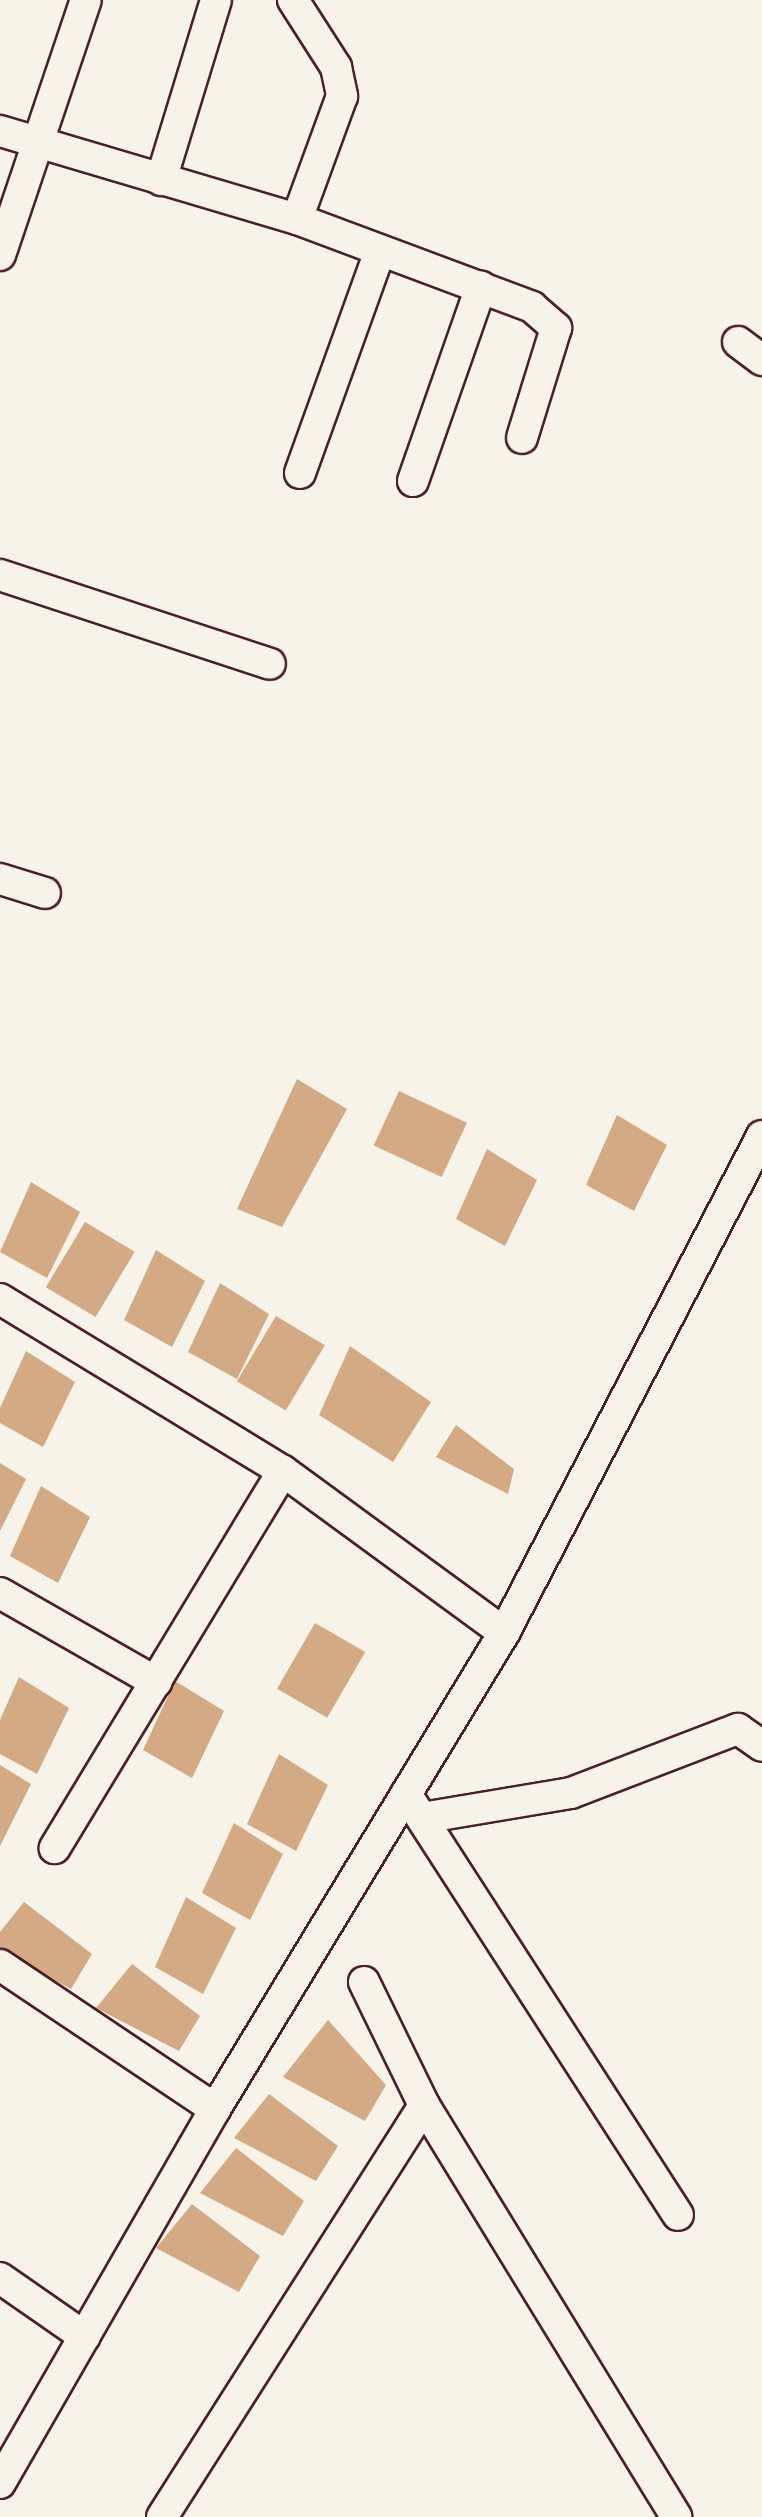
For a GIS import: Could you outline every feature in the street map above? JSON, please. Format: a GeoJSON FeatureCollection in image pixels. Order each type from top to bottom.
{"type":"FeatureCollection","features":[{"type":"Feature","properties":{"kind":"street"},"geometry":{"type":"LineString","coordinates":[[0,256],[86,0]]}},
{"type":"Feature","properties":{"kind":"street"},"geometry":{"type":"LineString","coordinates":[[161,180],[216,0]]}},
{"type":"Feature","properties":{"kind":"street"},"geometry":{"type":"LineString","coordinates":[[292,0],[336,67],[342,96],[297,219]]}},
{"type":"Feature","properties":{"kind":"street"},"geometry":{"type":"LineString","coordinates":[[0,132],[297,219],[379,254],[532,307],[556,328],[522,438]]}},
{"type":"Feature","properties":{"kind":"street"},"geometry":{"type":"LineString","coordinates":[[300,473],[379,254]]}},
{"type":"Feature","properties":{"kind":"street"},"geometry":{"type":"LineString","coordinates":[[413,481],[481,287]]}},
{"type":"Feature","properties":{"kind":"street"},"geometry":{"type":"LineString","coordinates":[[0,575],[270,664]]}},
{"type":"Feature","properties":{"kind":"street"},"geometry":{"type":"LineString","coordinates":[[0,879],[45,893]]}},
{"type":"Feature","properties":{"kind":"street"},"geometry":{"type":"LineString","coordinates":[[0,2482],[11,2438],[85,2337],[215,2109],[414,1806],[762,1136]]}},
{"type":"Feature","properties":{"kind":"street"},"geometry":{"type":"LineString","coordinates":[[0,1299],[283,1471],[504,1634]]}},
{"type":"Feature","properties":{"kind":"street"},"geometry":{"type":"LineString","coordinates":[[56,1848],[283,1471]]}},
{"type":"Feature","properties":{"kind":"street"},"geometry":{"type":"LineString","coordinates":[[0,1593],[156,1682]]}},
{"type":"Feature","properties":{"kind":"street"},"geometry":{"type":"LineString","coordinates":[[414,1806],[571,1793],[738,1730],[762,1746]]}},
{"type":"Feature","properties":{"kind":"street"},"geometry":{"type":"LineString","coordinates":[[414,1806],[678,2214]]}},
{"type":"Feature","properties":{"kind":"street"},"geometry":{"type":"LineString","coordinates":[[0,1965],[215,2109]]}},
{"type":"Feature","properties":{"kind":"street"},"geometry":{"type":"LineString","coordinates":[[364,1982],[424,2105],[676,2517]]}},
{"type":"Feature","properties":{"kind":"street"},"geometry":{"type":"LineString","coordinates":[[162,2517],[424,2105]]}},
{"type":"Feature","properties":{"kind":"street"},"geometry":{"type":"LineString","coordinates":[[0,2278],[85,2337]]}},
{"type":"Feature","properties":{"kind":"building"},"geometry":{"type":"Polygon","coordinates":[[[297,1079],[347,1109],[282,1227],[237,1209],[297,1079]]]}},
{"type":"Feature","properties":{"kind":"building"},"geometry":{"type":"Polygon","coordinates":[[[399,1091],[467,1123],[442,1177],[374,1145],[399,1091]]]}},
{"type":"Feature","properties":{"kind":"building"},"geometry":{"type":"Polygon","coordinates":[[[617,1115],[667,1145],[634,1211],[586,1185],[617,1115]]]}},
{"type":"Feature","properties":{"kind":"building"},"geometry":{"type":"Polygon","coordinates":[[[487,1149],[537,1180],[505,1246],[456,1219],[487,1149]]]}},
{"type":"Feature","properties":{"kind":"building"},"geometry":{"type":"Polygon","coordinates":[[[31,1182],[80,1212],[47,1278],[0,1252],[31,1182]]]}},
{"type":"Feature","properties":{"kind":"building"},"geometry":{"type":"Polygon","coordinates":[[[85,1222],[135,1252],[96,1317],[46,1287],[85,1222]]]}},
{"type":"Feature","properties":{"kind":"building"},"geometry":{"type":"Polygon","coordinates":[[[156,1250],[205,1281],[172,1347],[124,1320],[156,1250]]]}},
{"type":"Feature","properties":{"kind":"building"},"geometry":{"type":"Polygon","coordinates":[[[220,1283],[269,1314],[237,1379],[188,1352],[220,1283]]]}},
{"type":"Feature","properties":{"kind":"building"},"geometry":{"type":"Polygon","coordinates":[[[276,1316],[325,1345],[286,1411],[237,1381],[276,1316]]]}},
{"type":"Feature","properties":{"kind":"building"},"geometry":{"type":"Polygon","coordinates":[[[350,1346],[431,1402],[393,1462],[319,1415],[350,1346]]]}},
{"type":"Feature","properties":{"kind":"building"},"geometry":{"type":"Polygon","coordinates":[[[26,1351],[75,1382],[43,1447],[0,1423],[0,1408],[26,1351]]]}},
{"type":"Feature","properties":{"kind":"building"},"geometry":{"type":"Polygon","coordinates":[[[456,1425],[514,1469],[508,1494],[436,1457],[456,1425]]]}},
{"type":"Feature","properties":{"kind":"building"},"geometry":{"type":"Polygon","coordinates":[[[0,1463],[26,1479],[0,1531],[0,1463]]]}},
{"type":"Feature","properties":{"kind":"building"},"geometry":{"type":"Polygon","coordinates":[[[41,1486],[90,1517],[58,1583],[10,1556],[41,1486]]]}},
{"type":"Feature","properties":{"kind":"building"},"geometry":{"type":"Polygon","coordinates":[[[315,1623],[365,1652],[327,1718],[277,1689],[315,1623]]]}},
{"type":"Feature","properties":{"kind":"building"},"geometry":{"type":"Polygon","coordinates":[[[19,1677],[69,1708],[37,1774],[0,1754],[0,1720],[19,1677]]]}},
{"type":"Feature","properties":{"kind":"building"},"geometry":{"type":"Polygon","coordinates":[[[175,1681],[224,1711],[192,1778],[143,1750],[175,1681]]]}},
{"type":"Feature","properties":{"kind":"building"},"geometry":{"type":"Polygon","coordinates":[[[279,1754],[328,1785],[296,1851],[247,1824],[279,1754]]]}},
{"type":"Feature","properties":{"kind":"building"},"geometry":{"type":"Polygon","coordinates":[[[0,1765],[31,1784],[0,1846],[0,1765]]]}},
{"type":"Feature","properties":{"kind":"building"},"geometry":{"type":"Polygon","coordinates":[[[234,1823],[283,1854],[250,1920],[202,1893],[234,1823]]]}},
{"type":"Feature","properties":{"kind":"building"},"geometry":{"type":"Polygon","coordinates":[[[186,1897],[236,1928],[203,1994],[155,1967],[186,1897]]]}},
{"type":"Feature","properties":{"kind":"building"},"geometry":{"type":"Polygon","coordinates":[[[24,1902],[92,1954],[71,1989],[0,1952],[0,1932],[24,1902]]]}},
{"type":"Feature","properties":{"kind":"building"},"geometry":{"type":"Polygon","coordinates":[[[132,1964],[200,2016],[179,2051],[96,2008],[132,1964]]]}},
{"type":"Feature","properties":{"kind":"building"},"geometry":{"type":"Polygon","coordinates":[[[328,2020],[386,2085],[365,2121],[283,2077],[328,2020]]]}},
{"type":"Feature","properties":{"kind":"building"},"geometry":{"type":"Polygon","coordinates":[[[269,2094],[338,2146],[316,2181],[234,2138],[269,2094]]]}},
{"type":"Feature","properties":{"kind":"building"},"geometry":{"type":"Polygon","coordinates":[[[236,2148],[304,2201],[283,2236],[200,2193],[236,2148]]]}},
{"type":"Feature","properties":{"kind":"building"},"geometry":{"type":"Polygon","coordinates":[[[192,2204],[260,2256],[239,2292],[156,2248],[192,2204]]]}}]}
